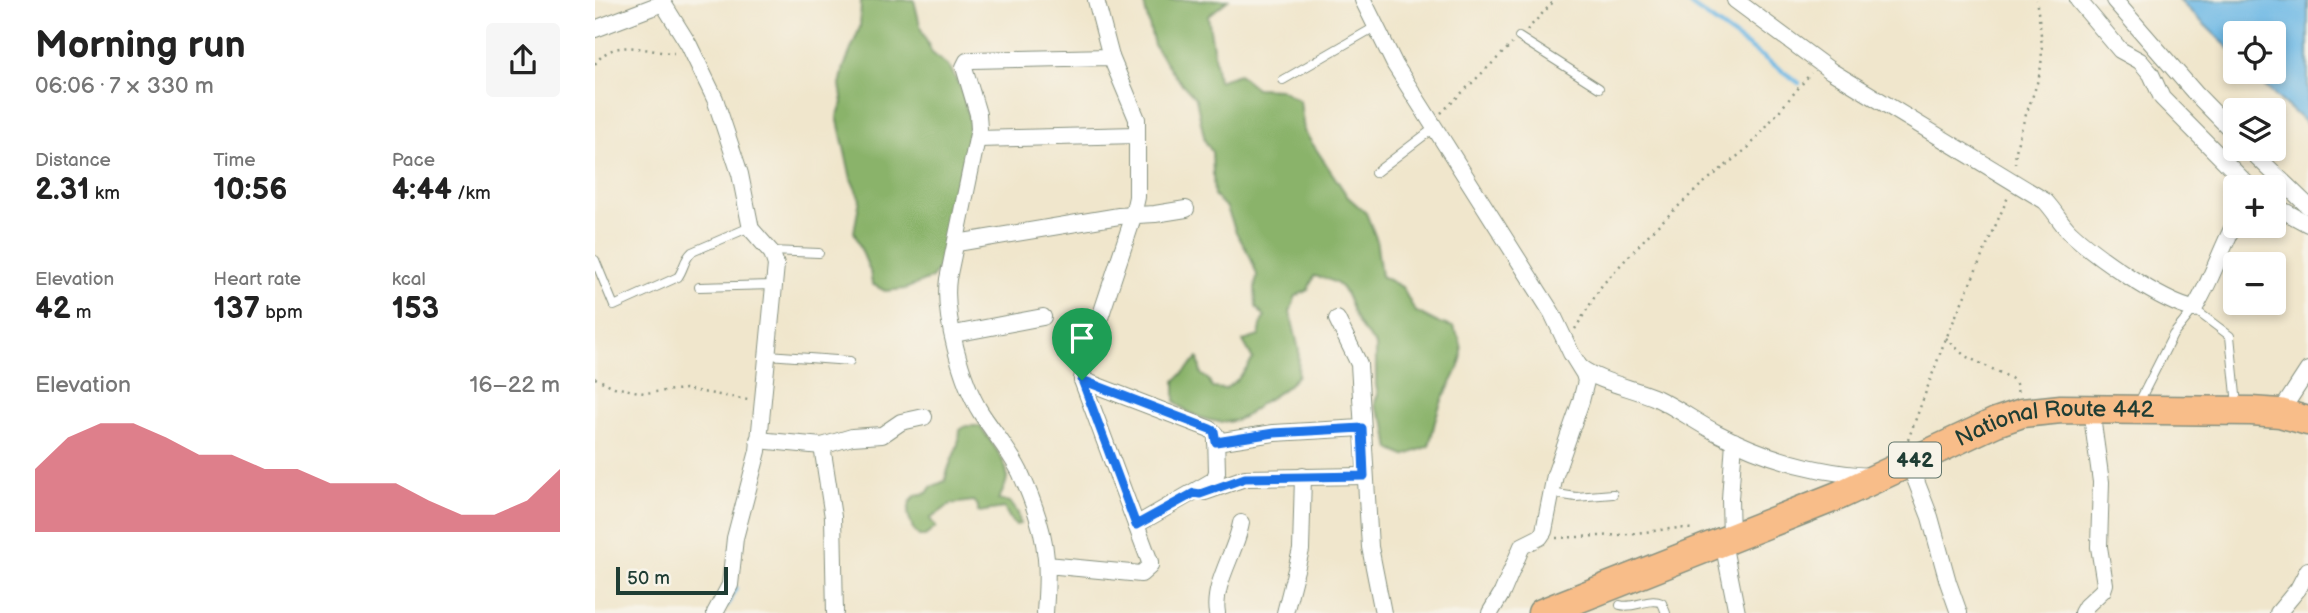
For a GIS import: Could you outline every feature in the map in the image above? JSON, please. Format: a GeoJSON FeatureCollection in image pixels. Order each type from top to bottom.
{"type":"FeatureCollection","features":[{"type":"Feature","properties":{"kind":"highway","name":"National Route 442"},"geometry":{"type":"LineString","coordinates":[[1542,613],[1617,601],[1727,540],[1881,477],[1996,422],[2022,413],[2053,409],[2238,411],[2280,413],[2308,421]]}},
{"type":"Feature","properties":{"kind":"street"},"geometry":{"type":"LineString","coordinates":[[1047,565],[1141,574],[1150,566],[1082,380],[1084,366],[1137,197],[1137,135],[1134,109],[1111,57],[1096,0]]}},
{"type":"Feature","properties":{"kind":"street"},"geometry":{"type":"LineString","coordinates":[[1363,0],[1387,51],[1552,313],[1586,381],[1560,458],[1543,535],[1522,546],[1502,593],[1490,613]]}},
{"type":"Feature","properties":{"kind":"street"},"geometry":{"type":"LineString","coordinates":[[1735,0],[1820,63],[2045,201],[2071,233],[2118,268],[2175,303],[2194,309],[2228,238]]}},
{"type":"Feature","properties":{"kind":"street"},"geometry":{"type":"LineString","coordinates":[[2078,0],[2120,50],[2140,61],[2151,74],[2162,98],[2238,175]]}},
{"type":"Feature","properties":{"kind":"street"},"geometry":{"type":"LineString","coordinates":[[2114,0],[2223,122]]}},
{"type":"Feature","properties":{"kind":"street"},"geometry":{"type":"LineString","coordinates":[[595,29],[662,2],[691,48],[720,115],[740,174],[750,228],[771,251],[776,265],[753,474],[735,538],[730,585],[715,613]]}},
{"type":"Feature","properties":{"kind":"street"},"geometry":{"type":"LineString","coordinates":[[1045,613],[1047,565],[1043,541],[1024,483],[1010,454],[971,395],[961,371],[947,292],[978,139],[978,114],[964,66],[967,61],[1111,57]]}},
{"type":"Feature","properties":{"kind":"street"},"geometry":{"type":"LineString","coordinates":[[978,139],[1137,135]]}},
{"type":"Feature","properties":{"kind":"street"},"geometry":{"type":"LineString","coordinates":[[2261,161],[2308,206]]}},
{"type":"Feature","properties":{"kind":"street"},"geometry":{"type":"LineString","coordinates":[[957,243],[1105,218],[1186,209]]}},
{"type":"Feature","properties":{"kind":"street"},"geometry":{"type":"LineString","coordinates":[[2286,212],[2308,224]]}},
{"type":"Feature","properties":{"kind":"street"},"geometry":{"type":"LineString","coordinates":[[954,334],[1043,317]]}},
{"type":"Feature","properties":{"kind":"street"},"geometry":{"type":"LineString","coordinates":[[1337,319],[1359,364],[1370,547],[1383,613]]}},
{"type":"Feature","properties":{"kind":"street"},"geometry":{"type":"LineString","coordinates":[[1581,368],[1595,377],[1654,397],[1734,441],[1777,460],[1881,477]]}},
{"type":"Feature","properties":{"kind":"street"},"geometry":{"type":"LineString","coordinates":[[2280,413],[2308,370]]}},
{"type":"Feature","properties":{"kind":"street"},"geometry":{"type":"LineString","coordinates":[[1082,380],[1214,431],[1216,476],[1194,493],[1136,525]]}},
{"type":"Feature","properties":{"kind":"street"},"geometry":{"type":"LineString","coordinates":[[2082,613],[2103,590],[2105,584],[2099,547],[2101,482],[2091,410]]}},
{"type":"Feature","properties":{"kind":"street"},"geometry":{"type":"LineString","coordinates":[[758,440],[822,446],[841,439],[882,435],[901,422],[924,417]]}},
{"type":"Feature","properties":{"kind":"street"},"geometry":{"type":"LineString","coordinates":[[1216,442],[1274,433],[1362,428]]}},
{"type":"Feature","properties":{"kind":"street"},"geometry":{"type":"LineString","coordinates":[[1734,441],[1727,540],[1737,613]]}},
{"type":"Feature","properties":{"kind":"street"},"geometry":{"type":"LineString","coordinates":[[822,446],[833,510],[835,613]]}},
{"type":"Feature","properties":{"kind":"street"},"geometry":{"type":"LineString","coordinates":[[1909,463],[1930,517],[1959,613]]}},
{"type":"Feature","properties":{"kind":"street"},"geometry":{"type":"LineString","coordinates":[[1286,613],[1301,550],[1303,476]]}},
{"type":"Feature","properties":{"kind":"street"},"geometry":{"type":"LineString","coordinates":[[1194,493],[1200,494],[1245,478],[1364,476]]}},
{"type":"Feature","properties":{"kind":"street"},"geometry":{"type":"LineString","coordinates":[[1217,613],[1216,598],[1241,523]]}},
{"type":"Feature","properties":{"kind":"street"},"geometry":{"type":"LineString","coordinates":[[2278,613],[2298,589],[2308,570]]}},
{"type":"Feature","properties":{"kind":"lane"},"geometry":{"type":"LineString","coordinates":[[1283,80],[1375,27]]}},
{"type":"Feature","properties":{"kind":"lane"},"geometry":{"type":"LineString","coordinates":[[1519,37],[1599,88]]}},
{"type":"Feature","properties":{"kind":"lane"},"geometry":{"type":"LineString","coordinates":[[1375,173],[1433,125]]}},
{"type":"Feature","properties":{"kind":"lane"},"geometry":{"type":"LineString","coordinates":[[595,260],[614,306],[678,277],[686,257],[692,252],[750,228]]}},
{"type":"Feature","properties":{"kind":"lane"},"geometry":{"type":"LineString","coordinates":[[771,251],[819,253]]}},
{"type":"Feature","properties":{"kind":"lane"},"geometry":{"type":"LineString","coordinates":[[699,287],[774,285]]}},
{"type":"Feature","properties":{"kind":"lane"},"geometry":{"type":"LineString","coordinates":[[2136,410],[2173,335],[2194,309],[2230,336],[2238,411]]}},
{"type":"Feature","properties":{"kind":"lane"},"geometry":{"type":"LineString","coordinates":[[768,355],[850,361]]}},
{"type":"Feature","properties":{"kind":"lane"},"geometry":{"type":"LineString","coordinates":[[1551,493],[1576,497],[1613,494]]}},
{"type":"Feature","properties":{"kind":"lane"},"geometry":{"type":"LineString","coordinates":[[1617,601],[1627,607],[1656,601],[1662,603],[1666,613]]}},
{"type":"Feature","properties":{"kind":"path"},"geometry":{"type":"LineString","coordinates":[[1433,125],[1555,0]]}},
{"type":"Feature","properties":{"kind":"path"},"geometry":{"type":"LineString","coordinates":[[1909,463],[1909,435],[1946,338],[2013,183],[2019,130],[2040,70],[2040,30],[2036,0]]}},
{"type":"Feature","properties":{"kind":"path"},"geometry":{"type":"LineString","coordinates":[[595,64],[604,54],[624,48],[640,47],[670,53],[691,48]]}},
{"type":"Feature","properties":{"kind":"path"},"geometry":{"type":"LineString","coordinates":[[1564,336],[1579,323],[1602,285],[1644,239],[1700,186],[1749,147],[1820,63]]}},
{"type":"Feature","properties":{"kind":"path"},"geometry":{"type":"LineString","coordinates":[[1946,338],[1965,356],[2014,381],[2022,413]]}},
{"type":"Feature","properties":{"kind":"path"},"geometry":{"type":"LineString","coordinates":[[595,378],[614,387],[644,393],[685,389],[761,402]]}},
{"type":"Feature","properties":{"kind":"path"},"geometry":{"type":"LineString","coordinates":[[1538,539],[1695,529]]}},
{"type":"Feature","properties":{"kind":"green space"},"geometry":{"type":"Polygon","coordinates":[[[861,0],[914,0],[921,29],[932,53],[950,68],[962,90],[970,123],[968,144],[953,204],[953,227],[947,255],[932,278],[905,289],[885,291],[872,284],[870,271],[854,232],[860,199],[851,179],[837,116],[843,103],[840,85],[844,67],[860,27],[861,0]]]}},
{"type":"Feature","properties":{"kind":"green space"},"geometry":{"type":"Polygon","coordinates":[[[1143,0],[1228,0],[1208,16],[1218,81],[1239,74],[1256,88],[1280,89],[1300,101],[1304,131],[1348,197],[1366,213],[1376,238],[1381,276],[1402,287],[1415,311],[1453,327],[1462,348],[1462,357],[1439,408],[1429,446],[1404,456],[1390,449],[1386,426],[1375,404],[1378,395],[1376,345],[1360,326],[1340,286],[1314,276],[1308,290],[1296,296],[1290,312],[1299,350],[1298,375],[1286,387],[1233,421],[1215,421],[1197,416],[1175,401],[1175,381],[1198,358],[1201,374],[1209,380],[1212,388],[1225,389],[1238,379],[1253,359],[1243,341],[1259,336],[1265,317],[1256,307],[1257,275],[1250,256],[1236,232],[1227,208],[1214,196],[1212,152],[1205,141],[1196,99],[1175,76],[1154,45],[1143,0]]]}},
{"type":"Feature","properties":{"kind":"green space"},"geometry":{"type":"Polygon","coordinates":[[[966,426],[980,426],[1000,456],[1007,477],[998,500],[1010,502],[1018,513],[1020,524],[1012,522],[1004,508],[978,512],[978,506],[973,501],[951,504],[930,519],[936,527],[925,536],[919,536],[913,529],[908,514],[910,502],[916,495],[927,493],[931,487],[945,481],[960,430],[966,426]]]}},
{"type":"Feature","properties":{"kind":"water"},"geometry":{"type":"Polygon","coordinates":[[[2179,0],[2308,0],[2308,125],[2286,105],[2286,98],[2278,98],[2262,84],[2286,84],[2286,21],[2223,21],[2223,42],[2179,0]]]}},
{"type":"Feature","properties":{"kind":"waterway"},"geometry":{"type":"LineString","coordinates":[[1684,0],[1799,83]]}},
{"type":"Feature","properties":{"kind":"waterway"},"geometry":{"type":"LineString","coordinates":[[727,605],[736,588]]}},
{"type":"Feature","properties":{"kind":"route"},"geometry":{"type":"LineString","coordinates":[[1082,380],[1210,429],[1216,435],[1216,442],[1274,433],[1362,428],[1364,476],[1245,478],[1200,494],[1194,493],[1136,525],[1082,380]]}}]}
